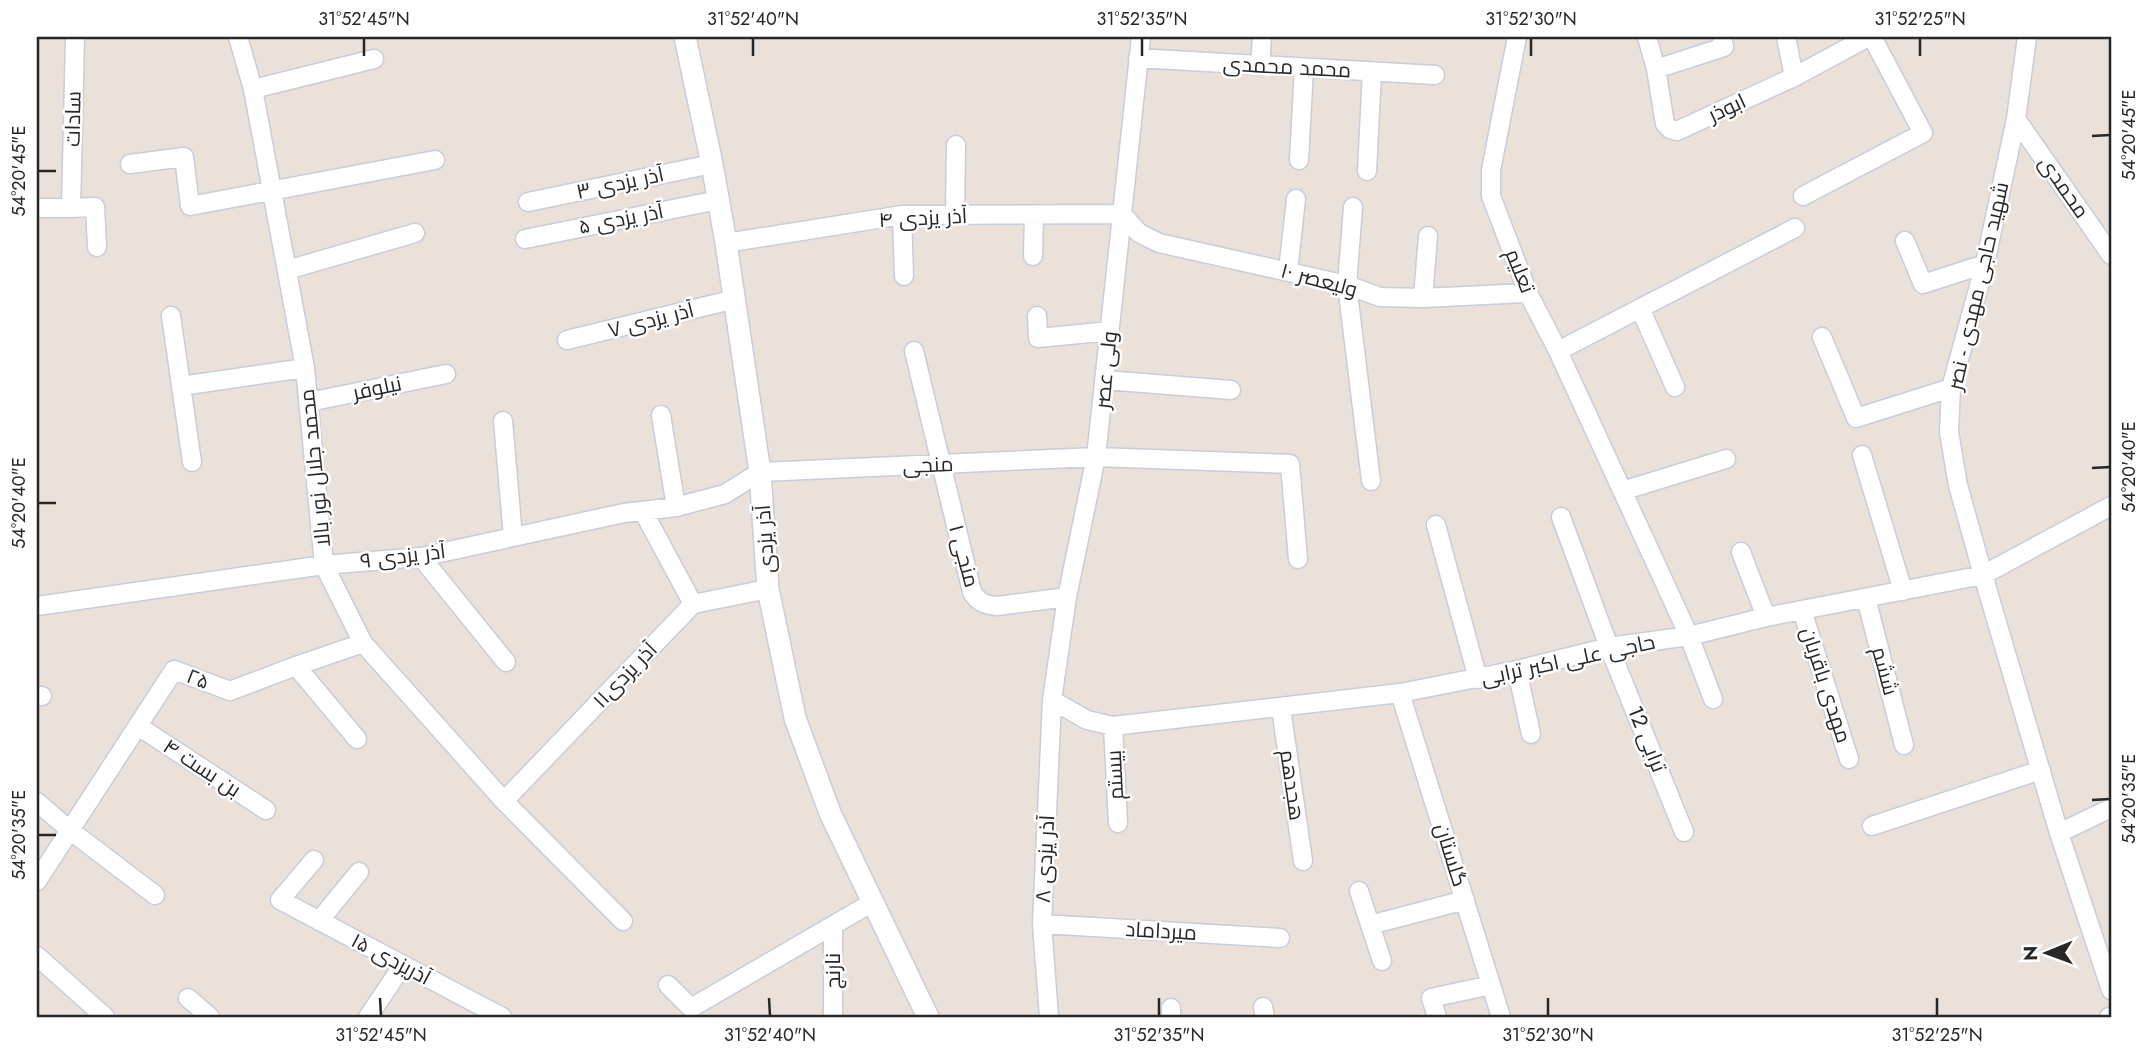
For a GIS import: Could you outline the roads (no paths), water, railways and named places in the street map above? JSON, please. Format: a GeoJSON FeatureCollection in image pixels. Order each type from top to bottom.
{"type":"FeatureCollection","features":[{"type":"Feature","properties":{"kind":"street","name":"سادات"},"geometry":{"type":"LineString","coordinates":[[71,208],[75,37]]}},
{"type":"Feature","properties":{"kind":"street","name":"محمد جلال نور بالا"},"geometry":{"type":"LineString","coordinates":[[238,37],[253,89],[305,368],[324,565],[363,643],[504,801],[623,921]]}},
{"type":"Feature","properties":{"kind":"street","name":"آذر یزدی"},"geometry":{"type":"LineString","coordinates":[[685,37],[726,243],[761,472],[768,589],[795,718],[830,813],[925,1014]]}},
{"type":"Feature","properties":{"kind":"street","name":"ولی عصر"},"geometry":{"type":"LineString","coordinates":[[1052,700],[1067,597],[1096,457],[1141,37]]}},
{"type":"Feature","properties":{"kind":"street"},"geometry":{"type":"LineString","coordinates":[[1261,65],[1262,37]]}},
{"type":"Feature","properties":{"kind":"street","name":"تعلیم"},"geometry":{"type":"LineString","coordinates":[[1517,37],[1490,183],[1491,196],[1528,292],[1559,351],[1689,636],[1713,699]]}},
{"type":"Feature","properties":{"kind":"street","name":"ابوذر"},"geometry":{"type":"LineString","coordinates":[[1647,37],[1656,69],[1665,124],[1677,131],[1794,77],[1870,37]]}},
{"type":"Feature","properties":{"kind":"street"},"geometry":{"type":"LineString","coordinates":[[1656,69],[1724,47],[1722,37]]}},
{"type":"Feature","properties":{"kind":"street"},"geometry":{"type":"LineString","coordinates":[[1786,37],[1794,77]]}},
{"type":"Feature","properties":{"kind":"street"},"geometry":{"type":"LineString","coordinates":[[1803,196],[1923,133],[1870,37]]}},
{"type":"Feature","properties":{"kind":"street","name":"شهید حاجی مهدی - نصر"},"geometry":{"type":"LineString","coordinates":[[2027,37],[2016,118],[1985,264],[1951,388],[1949,432],[1958,485],[1983,575],[2059,833],[2111,990]]}},
{"type":"Feature","properties":{"kind":"street","name":"محمد محمدی"},"geometry":{"type":"LineString","coordinates":[[1139,58],[1436,75]]}},
{"type":"Feature","properties":{"kind":"street"},"geometry":{"type":"LineString","coordinates":[[253,89],[374,60]]}},
{"type":"Feature","properties":{"kind":"street"},"geometry":{"type":"LineString","coordinates":[[1299,160],[1304,68]]}},
{"type":"Feature","properties":{"kind":"street"},"geometry":{"type":"LineString","coordinates":[[1367,172],[1372,72]]}},
{"type":"Feature","properties":{"kind":"street","name":"محمدی"},"geometry":{"type":"LineString","coordinates":[[2016,118],[2111,255]]}},
{"type":"Feature","properties":{"kind":"street"},"geometry":{"type":"LineString","coordinates":[[956,145],[956,215]]}},
{"type":"Feature","properties":{"kind":"street"},"geometry":{"type":"LineString","coordinates":[[130,164],[184,158],[190,206],[435,160]]}},
{"type":"Feature","properties":{"kind":"street","name":"آذر یزدی ۳"},"geometry":{"type":"LineString","coordinates":[[528,202],[712,164]]}},
{"type":"Feature","properties":{"kind":"street"},"geometry":{"type":"LineString","coordinates":[[1288,271],[1296,199]]}},
{"type":"Feature","properties":{"kind":"street","name":"آذر یزدی ۵"},"geometry":{"type":"LineString","coordinates":[[525,239],[718,200]]}},
{"type":"Feature","properties":{"kind":"street"},"geometry":{"type":"LineString","coordinates":[[37,208],[96,207],[97,247]]}},
{"type":"Feature","properties":{"kind":"street"},"geometry":{"type":"LineString","coordinates":[[1353,207],[1347,285],[1371,481]]}},
{"type":"Feature","properties":{"kind":"street","name":"۱۰ ولیعصر"},"geometry":{"type":"LineString","coordinates":[[1122,214],[1139,233],[1159,243],[1347,285],[1380,297],[1423,298],[1528,292]]}},
{"type":"Feature","properties":{"kind":"street","name":"۴ آذر یزدی"},"geometry":{"type":"LineString","coordinates":[[726,243],[902,215],[1122,214]]}},
{"type":"Feature","properties":{"kind":"street"},"geometry":{"type":"LineString","coordinates":[[902,215],[904,276]]}},
{"type":"Feature","properties":{"kind":"street"},"geometry":{"type":"LineString","coordinates":[[1033,256],[1034,215]]}},
{"type":"Feature","properties":{"kind":"street"},"geometry":{"type":"LineString","coordinates":[[1559,351],[1795,228]]}},
{"type":"Feature","properties":{"kind":"street"},"geometry":{"type":"LineString","coordinates":[[287,270],[415,233]]}},
{"type":"Feature","properties":{"kind":"street"},"geometry":{"type":"LineString","coordinates":[[1423,298],[1428,236]]}},
{"type":"Feature","properties":{"kind":"street"},"geometry":{"type":"LineString","coordinates":[[1905,241],[1923,284],[1985,264]]}},
{"type":"Feature","properties":{"kind":"street","name":"آذر یزدی ۷"},"geometry":{"type":"LineString","coordinates":[[566,340],[735,299]]}},
{"type":"Feature","properties":{"kind":"street"},"geometry":{"type":"LineString","coordinates":[[1640,309],[1675,387]]}},
{"type":"Feature","properties":{"kind":"street"},"geometry":{"type":"LineString","coordinates":[[170,316],[192,462]]}},
{"type":"Feature","properties":{"kind":"street"},"geometry":{"type":"LineString","coordinates":[[1037,316],[1038,338],[1110,331]]}},
{"type":"Feature","properties":{"kind":"street"},"geometry":{"type":"LineString","coordinates":[[1822,337],[1856,418],[1951,388]]}},
{"type":"Feature","properties":{"kind":"street"},"geometry":{"type":"LineString","coordinates":[[914,351],[940,464]]}},
{"type":"Feature","properties":{"kind":"street"},"geometry":{"type":"LineString","coordinates":[[181,386],[305,368]]}},
{"type":"Feature","properties":{"kind":"street","name":"نیلوفر"},"geometry":{"type":"LineString","coordinates":[[309,402],[446,374]]}},
{"type":"Feature","properties":{"kind":"street"},"geometry":{"type":"LineString","coordinates":[[1105,380],[1231,390]]}},
{"type":"Feature","properties":{"kind":"street"},"geometry":{"type":"LineString","coordinates":[[661,415],[676,507]]}},
{"type":"Feature","properties":{"kind":"street"},"geometry":{"type":"LineString","coordinates":[[503,421],[513,537]]}},
{"type":"Feature","properties":{"kind":"street"},"geometry":{"type":"LineString","coordinates":[[1862,455],[1903,591]]}},
{"type":"Feature","properties":{"kind":"street","name":"منجی"},"geometry":{"type":"LineString","coordinates":[[761,472],[1096,457],[1290,464],[1298,559]]}},
{"type":"Feature","properties":{"kind":"street"},"geometry":{"type":"LineString","coordinates":[[1622,491],[1726,458]]}},
{"type":"Feature","properties":{"kind":"street","name":"منجی ۱"},"geometry":{"type":"LineString","coordinates":[[940,464],[976,599],[986,605],[997,606],[1067,597]]}},
{"type":"Feature","properties":{"kind":"street","name":"آذر یزدی ۹"},"geometry":{"type":"LineString","coordinates":[[37,607],[324,565],[421,557],[643,511],[676,507],[725,494],[761,472]]}},
{"type":"Feature","properties":{"kind":"street","name":"حاجی علی اکبر ترابی"},"geometry":{"type":"LineString","coordinates":[[1052,700],[1087,720],[1113,726],[1281,708],[1478,679],[1609,647],[1689,636],[1766,617],[1983,575],[2111,506]]}},
{"type":"Feature","properties":{"kind":"street"},"geometry":{"type":"LineString","coordinates":[[643,511],[693,604],[768,589]]}},
{"type":"Feature","properties":{"kind":"street","name":"ترابی 12"},"geometry":{"type":"LineString","coordinates":[[1561,517],[1609,647],[1684,832]]}},
{"type":"Feature","properties":{"kind":"street"},"geometry":{"type":"LineString","coordinates":[[1436,525],[1478,679]]}},
{"type":"Feature","properties":{"kind":"street"},"geometry":{"type":"LineString","coordinates":[[1741,552],[1766,617]]}},
{"type":"Feature","properties":{"kind":"street"},"geometry":{"type":"LineString","coordinates":[[421,557],[506,662]]}},
{"type":"Feature","properties":{"kind":"street","name":"ششم"},"geometry":{"type":"LineString","coordinates":[[1866,598],[1904,745]]}},
{"type":"Feature","properties":{"kind":"street","name":"آذر یزدی۱۱"},"geometry":{"type":"LineString","coordinates":[[504,801],[693,604]]}},
{"type":"Feature","properties":{"kind":"street","name":"مهدی باقربان"},"geometry":{"type":"LineString","coordinates":[[1802,610],[1849,759]]}},
{"type":"Feature","properties":{"kind":"street","name":"۲۵"},"geometry":{"type":"LineString","coordinates":[[37,881],[174,670],[230,691],[363,643]]}},
{"type":"Feature","properties":{"kind":"street"},"geometry":{"type":"LineString","coordinates":[[296,666],[358,739]]}},
{"type":"Feature","properties":{"kind":"street"},"geometry":{"type":"LineString","coordinates":[[1517,670],[1531,734]]}},
{"type":"Feature","properties":{"kind":"street","name":"گلستان"},"geometry":{"type":"LineString","coordinates":[[1400,692],[1501,1017]]}},
{"type":"Feature","properties":{"kind":"street","name":"۸ آذر یزدی"},"geometry":{"type":"LineString","coordinates":[[1049,1017],[1042,924],[1052,700]]}},
{"type":"Feature","properties":{"kind":"street","name":"هجدهم"},"geometry":{"type":"LineString","coordinates":[[1281,708],[1303,861]]}},
{"type":"Feature","properties":{"kind":"street","name":"بن بست ۴"},"geometry":{"type":"LineString","coordinates":[[138,726],[266,810]]}},
{"type":"Feature","properties":{"kind":"street","name":"بیستم"},"geometry":{"type":"LineString","coordinates":[[1113,726],[1118,823]]}},
{"type":"Feature","properties":{"kind":"street"},"geometry":{"type":"LineString","coordinates":[[1872,826],[2041,770]]}},
{"type":"Feature","properties":{"kind":"street"},"geometry":{"type":"LineString","coordinates":[[37,802],[155,895]]}},
{"type":"Feature","properties":{"kind":"street"},"geometry":{"type":"LineString","coordinates":[[2059,833],[2111,808]]}},
{"type":"Feature","properties":{"kind":"street","name":"۱۵ آذریزدی"},"geometry":{"type":"LineString","coordinates":[[314,860],[280,900],[502,1017]]}},
{"type":"Feature","properties":{"kind":"street"},"geometry":{"type":"LineString","coordinates":[[319,921],[359,872]]}},
{"type":"Feature","properties":{"kind":"street"},"geometry":{"type":"LineString","coordinates":[[1359,891],[1382,961]]}},
{"type":"Feature","properties":{"kind":"street"},"geometry":{"type":"LineString","coordinates":[[1370,925],[1465,900]]}},
{"type":"Feature","properties":{"kind":"street"},"geometry":{"type":"LineString","coordinates":[[668,985],[691,1008],[873,902]]}},
{"type":"Feature","properties":{"kind":"street","name":"میرداماد"},"geometry":{"type":"LineString","coordinates":[[1042,924],[1280,939]]}},
{"type":"Feature","properties":{"kind":"street","name":"نارنج"},"geometry":{"type":"LineString","coordinates":[[833,926],[833,1017]]}},
{"type":"Feature","properties":{"kind":"street"},"geometry":{"type":"LineString","coordinates":[[37,956],[105,1017]]}},
{"type":"Feature","properties":{"kind":"street"},"geometry":{"type":"LineString","coordinates":[[369,1017],[403,965]]}},
{"type":"Feature","properties":{"kind":"street"},"geometry":{"type":"LineString","coordinates":[[1437,1017],[1431,999],[1491,985]]}},
{"type":"Feature","properties":{"kind":"street"},"geometry":{"type":"LineString","coordinates":[[188,998],[210,1017]]}}]}
